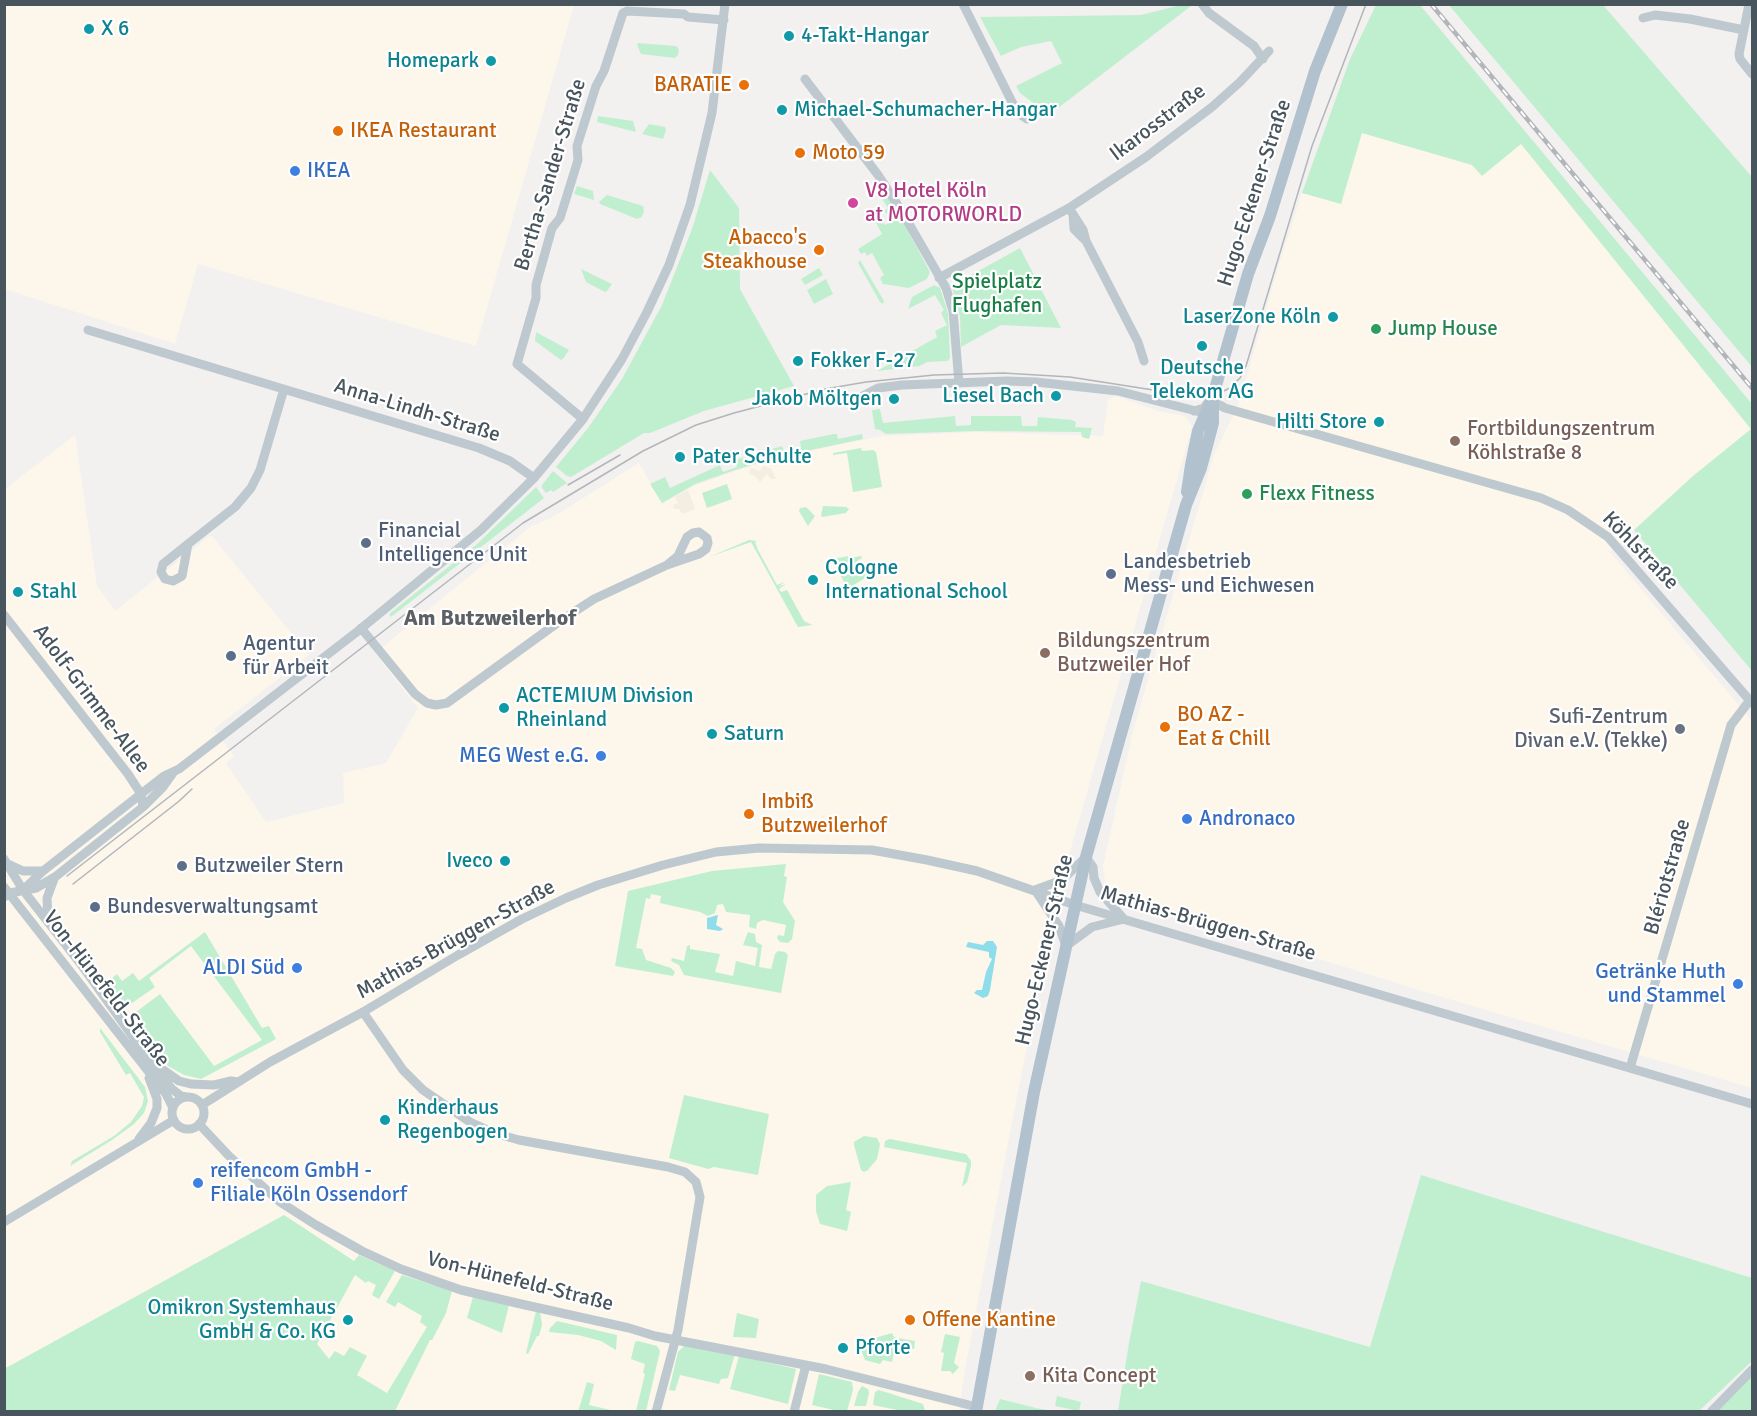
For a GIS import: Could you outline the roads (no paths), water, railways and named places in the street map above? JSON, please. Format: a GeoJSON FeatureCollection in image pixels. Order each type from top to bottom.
{"type":"FeatureCollection","features":[{"type":"Feature","properties":{"kind":"main road","name":"Hugo-Eckener-Straße"},"geometry":{"type":"LineString","coordinates":[[977,1409],[1034,1092],[1086,857],[1186,505],[1188,477],[1209,418],[1213,396],[1248,275],[1270,216],[1304,104],[1342,4]]}},
{"type":"Feature","properties":{"kind":"street"},"geometry":{"type":"LineString","coordinates":[[23,890],[36,888],[55,877],[143,807],[173,773],[362,628],[481,530],[534,478],[583,419],[622,359],[647,312],[669,264],[690,205],[712,113],[725,4]]}},
{"type":"Feature","properties":{"kind":"street"},"geometry":{"type":"LineString","coordinates":[[963,4],[1017,112],[1027,119]]}},
{"type":"Feature","properties":{"kind":"street"},"geometry":{"type":"LineString","coordinates":[[1202,4],[1209,13],[1254,46],[1263,59]]}},
{"type":"Feature","properties":{"kind":"street"},"geometry":{"type":"LineString","coordinates":[[1749,4],[1740,59],[1752,74]]}},
{"type":"Feature","properties":{"kind":"street","name":"Bertha-Sander-Straße"},"geometry":{"type":"LineString","coordinates":[[583,419],[516,364],[536,298],[536,285],[552,228],[560,218],[578,160],[577,146],[596,86],[604,71],[623,13],[627,11],[684,14],[688,17],[724,20]]}},
{"type":"Feature","properties":{"kind":"street"},"geometry":{"type":"LineString","coordinates":[[1643,18],[1655,15],[1690,19],[1744,30]]}},
{"type":"Feature","properties":{"kind":"street","name":"Ikarosstraße"},"geometry":{"type":"LineString","coordinates":[[939,278],[1071,211],[1212,107],[1269,51]]}},
{"type":"Feature","properties":{"kind":"street"},"geometry":{"type":"LineString","coordinates":[[805,79],[878,175],[946,288],[953,311],[959,383]]}},
{"type":"Feature","properties":{"kind":"street"},"geometry":{"type":"LineString","coordinates":[[1071,211],[1074,229],[1086,240],[1138,342],[1144,361]]}},
{"type":"Feature","properties":{"kind":"street","name":"Anna-Lindh-Straße"},"geometry":{"type":"LineString","coordinates":[[88,330],[479,448],[510,460],[534,478]]}},
{"type":"Feature","properties":{"kind":"street","name":"Köhlstraße"},"geometry":{"type":"LineString","coordinates":[[861,397],[878,388],[1007,381],[1071,384],[1132,393],[1209,418],[1541,498],[1568,510],[1608,537],[1751,702]]}},
{"type":"Feature","properties":{"kind":"street"},"geometry":{"type":"LineString","coordinates":[[188,544],[235,507],[251,488],[260,470],[284,389]]}},
{"type":"Feature","properties":{"kind":"street"},"geometry":{"type":"LineString","coordinates":[[362,628],[415,694],[427,703],[436,705],[447,703],[594,599],[667,565]]}},
{"type":"Feature","properties":{"kind":"street","name":"Adolf-Grimme-Allee"},"geometry":{"type":"LineString","coordinates":[[4,615],[128,774],[141,794],[143,807]]}},
{"type":"Feature","properties":{"kind":"street","name":"Blériotstraße"},"geometry":{"type":"LineString","coordinates":[[1630,1068],[1731,725],[1751,702]]}},
{"type":"Feature","properties":{"kind":"street"},"geometry":{"type":"LineString","coordinates":[[23,890],[42,871],[164,776],[173,773]]}},
{"type":"Feature","properties":{"kind":"street","name":"Mathias-Brüggen-Straße"},"geometry":{"type":"LineString","coordinates":[[201,1105],[270,1062],[363,1012],[522,919],[566,898],[621,877],[663,865],[717,852],[759,848],[872,850],[977,872],[1075,905],[1752,1104]]}},
{"type":"Feature","properties":{"kind":"street"},"geometry":{"type":"LineString","coordinates":[[1086,857],[1093,867],[1094,878],[1100,892],[1124,919],[1086,930],[1066,946],[1059,926],[1035,890],[1062,880],[1086,857]]}},
{"type":"Feature","properties":{"kind":"street"},"geometry":{"type":"LineString","coordinates":[[6,861],[23,871],[42,871]]}},
{"type":"Feature","properties":{"kind":"street","name":"Von-Hünefeld-Straße"},"geometry":{"type":"LineString","coordinates":[[6,861],[23,890],[48,920],[172,1089],[186,1097]]}},
{"type":"Feature","properties":{"kind":"street"},"geometry":{"type":"LineString","coordinates":[[48,920],[47,898],[50,885],[55,877]]}},
{"type":"Feature","properties":{"kind":"street","name":"Von-Hünefeld-Straße"},"geometry":{"type":"LineString","coordinates":[[6,892],[23,890]]}},
{"type":"Feature","properties":{"kind":"street","name":"Von-Hünefeld-Straße"},"geometry":{"type":"LineString","coordinates":[[6,892],[136,1056],[173,1108]]}},
{"type":"Feature","properties":{"kind":"street"},"geometry":{"type":"LineString","coordinates":[[363,1012],[385,1046],[409,1076],[423,1090],[471,1122],[519,1140],[668,1167],[691,1176],[700,1190],[700,1197],[680,1321],[656,1412]]}},
{"type":"Feature","properties":{"kind":"street"},"geometry":{"type":"LineString","coordinates":[[133,1145],[151,1123],[157,1103],[154,1089],[136,1056]]}},
{"type":"Feature","properties":{"kind":"street"},"geometry":{"type":"LineString","coordinates":[[150,1059],[170,1076],[185,1083],[207,1086],[231,1081],[238,1082]]}},
{"type":"Feature","properties":{"kind":"street"},"geometry":{"type":"LineString","coordinates":[[186,1097],[198,1100],[203,1116],[199,1124],[185,1128],[174,1120],[173,1108],[180,1099],[186,1097]]}},
{"type":"Feature","properties":{"kind":"street"},"geometry":{"type":"LineString","coordinates":[[4,1222],[174,1120]]}},
{"type":"Feature","properties":{"kind":"street","name":"Von-Hünefeld-Straße"},"geometry":{"type":"LineString","coordinates":[[199,1124],[229,1156],[280,1202],[352,1246],[401,1269],[461,1290],[655,1336],[675,1338],[876,1381],[977,1409]]}},
{"type":"Feature","properties":{"kind":"street"},"geometry":{"type":"LineString","coordinates":[[794,1412],[806,1365]]}},
{"type":"Feature","properties":{"kind":"street"},"geometry":{"type":"LineString","coordinates":[[1711,1412],[1752,1370]]}},
{"type":"Feature","properties":{"kind":"water"},"geometry":{"type":"Polygon","coordinates":[[[718,915],[716,925],[723,929],[720,931],[707,929],[707,918],[718,915]]]}},
{"type":"Feature","properties":{"kind":"water"},"geometry":{"type":"Polygon","coordinates":[[[987,941],[993,941],[997,947],[990,990],[988,996],[983,998],[974,993],[982,990],[992,959],[989,957],[989,952],[966,947],[968,942],[983,945],[987,941]]]}},
{"type":"Feature","properties":{"kind":"tram line"},"geometry":{"type":"LineString","coordinates":[[67,876],[523,523],[643,451],[696,425],[825,389],[934,375],[1003,373],[1070,377],[1198,397],[1213,396],[1230,388],[1240,378],[1246,366],[1312,146],[1366,4]]}},
{"type":"Feature","properties":{"kind":"tram line"},"geometry":{"type":"LineString","coordinates":[[568,485],[620,455]]}},
{"type":"Feature","properties":{"kind":"tram line"},"geometry":{"type":"LineString","coordinates":[[73,884],[192,789]]}},
{"type":"Feature","properties":{"kind":"railway"},"geometry":{"type":"LineString","coordinates":[[1431,4],[1752,388]]}},
{"type":"Feature","properties":{"kind":"place","name":"X 6"},"geometry":{"type":"Point","coordinates":[89,29]}},
{"type":"Feature","properties":{"kind":"place","name":"4-Takt-Hangar"},"geometry":{"type":"Point","coordinates":[789,36]}},
{"type":"Feature","properties":{"kind":"place","name":"Homepark"},"geometry":{"type":"Point","coordinates":[491,61]}},
{"type":"Feature","properties":{"kind":"place","name":"BARATIE"},"geometry":{"type":"Point","coordinates":[744,85]}},
{"type":"Feature","properties":{"kind":"place","name":"Michael-Schumacher-Hangar"},"geometry":{"type":"Point","coordinates":[782,110]}},
{"type":"Feature","properties":{"kind":"place","name":"IKEA Restaurant"},"geometry":{"type":"Point","coordinates":[338,131]}},
{"type":"Feature","properties":{"kind":"place","name":"Moto 59"},"geometry":{"type":"Point","coordinates":[800,153]}},
{"type":"Feature","properties":{"kind":"place","name":"IKEA"},"geometry":{"type":"Point","coordinates":[295,171]}},
{"type":"Feature","properties":{"kind":"place","name":"V8 Hotel Köln at MOTORWORLD"},"geometry":{"type":"Point","coordinates":[853,203]}},
{"type":"Feature","properties":{"kind":"place","name":"Abacco's Steakhouse"},"geometry":{"type":"Point","coordinates":[819,250]}},
{"type":"Feature","properties":{"kind":"place","name":"LaserZone Köln"},"geometry":{"type":"Point","coordinates":[1333,317]}},
{"type":"Feature","properties":{"kind":"place","name":"Jump House"},"geometry":{"type":"Point","coordinates":[1376,329]}},
{"type":"Feature","properties":{"kind":"place","name":"Deutsche Telekom AG"},"geometry":{"type":"Point","coordinates":[1202,346]}},
{"type":"Feature","properties":{"kind":"place","name":"Fokker F-27"},"geometry":{"type":"Point","coordinates":[798,361]}},
{"type":"Feature","properties":{"kind":"place","name":"Liesel Bach"},"geometry":{"type":"Point","coordinates":[1056,396]}},
{"type":"Feature","properties":{"kind":"place","name":"Jakob Möltgen"},"geometry":{"type":"Point","coordinates":[894,399]}},
{"type":"Feature","properties":{"kind":"place","name":"Hilti Store"},"geometry":{"type":"Point","coordinates":[1379,422]}},
{"type":"Feature","properties":{"kind":"place","name":"Fortbildungszentrum Köhlstraße 8"},"geometry":{"type":"Point","coordinates":[1455,441]}},
{"type":"Feature","properties":{"kind":"place","name":"Pater Schulte"},"geometry":{"type":"Point","coordinates":[680,457]}},
{"type":"Feature","properties":{"kind":"place","name":"Flexx Fitness"},"geometry":{"type":"Point","coordinates":[1247,494]}},
{"type":"Feature","properties":{"kind":"place","name":"Financial Intelligence Unit"},"geometry":{"type":"Point","coordinates":[366,543]}},
{"type":"Feature","properties":{"kind":"place","name":"Landesbetrieb Mess- und Eichwesen"},"geometry":{"type":"Point","coordinates":[1111,574]}},
{"type":"Feature","properties":{"kind":"place","name":"Cologne International School"},"geometry":{"type":"Point","coordinates":[813,580]}},
{"type":"Feature","properties":{"kind":"place","name":"Stahl"},"geometry":{"type":"Point","coordinates":[18,592]}},
{"type":"Feature","properties":{"kind":"place","name":"Bildungszentrum Butzweiler Hof"},"geometry":{"type":"Point","coordinates":[1045,653]}},
{"type":"Feature","properties":{"kind":"place","name":"Agentur für Arbeit"},"geometry":{"type":"Point","coordinates":[231,656]}},
{"type":"Feature","properties":{"kind":"place","name":"ACTEMIUM Division Rheinland"},"geometry":{"type":"Point","coordinates":[504,708]}},
{"type":"Feature","properties":{"kind":"place","name":"BO AZ - Eat & Chill"},"geometry":{"type":"Point","coordinates":[1165,727]}},
{"type":"Feature","properties":{"kind":"place","name":"Sufi-Zentrum Divan e.V. (Tekke)"},"geometry":{"type":"Point","coordinates":[1680,729]}},
{"type":"Feature","properties":{"kind":"place","name":"Saturn"},"geometry":{"type":"Point","coordinates":[712,734]}},
{"type":"Feature","properties":{"kind":"place","name":"MEG West e.G."},"geometry":{"type":"Point","coordinates":[601,756]}},
{"type":"Feature","properties":{"kind":"place","name":"Imbiß Butzweilerhof"},"geometry":{"type":"Point","coordinates":[749,814]}},
{"type":"Feature","properties":{"kind":"place","name":"Andronaco"},"geometry":{"type":"Point","coordinates":[1187,819]}},
{"type":"Feature","properties":{"kind":"place","name":"Iveco"},"geometry":{"type":"Point","coordinates":[505,861]}},
{"type":"Feature","properties":{"kind":"place","name":"Butzweiler Stern"},"geometry":{"type":"Point","coordinates":[182,866]}},
{"type":"Feature","properties":{"kind":"place","name":"Bundesverwaltungsamt"},"geometry":{"type":"Point","coordinates":[95,907]}},
{"type":"Feature","properties":{"kind":"place","name":"ALDI Süd"},"geometry":{"type":"Point","coordinates":[297,968]}},
{"type":"Feature","properties":{"kind":"place","name":"Getränke Huth und Stammel"},"geometry":{"type":"Point","coordinates":[1738,984]}},
{"type":"Feature","properties":{"kind":"place","name":"Kinderhaus Regenbogen"},"geometry":{"type":"Point","coordinates":[385,1120]}},
{"type":"Feature","properties":{"kind":"place","name":"reifencom GmbH - Filiale Köln Ossendorf"},"geometry":{"type":"Point","coordinates":[198,1183]}},
{"type":"Feature","properties":{"kind":"place","name":"Omikron Systemhaus GmbH & Co. KG"},"geometry":{"type":"Point","coordinates":[348,1320]}},
{"type":"Feature","properties":{"kind":"place","name":"Offene Kantine"},"geometry":{"type":"Point","coordinates":[910,1320]}},
{"type":"Feature","properties":{"kind":"place","name":"Pforte"},"geometry":{"type":"Point","coordinates":[843,1348]}},
{"type":"Feature","properties":{"kind":"place","name":"Kita Concept"},"geometry":{"type":"Point","coordinates":[1030,1376]}},
{"type":"Feature","properties":{"kind":"district","name":"Am Butzweilerhof"},"geometry":{"type":"Point","coordinates":[490,619]}},
{"type":"Feature","properties":{"kind":"park label","name":"Spielplatz Flughafen"},"geometry":{"type":"Point","coordinates":[997,294]}}]}
